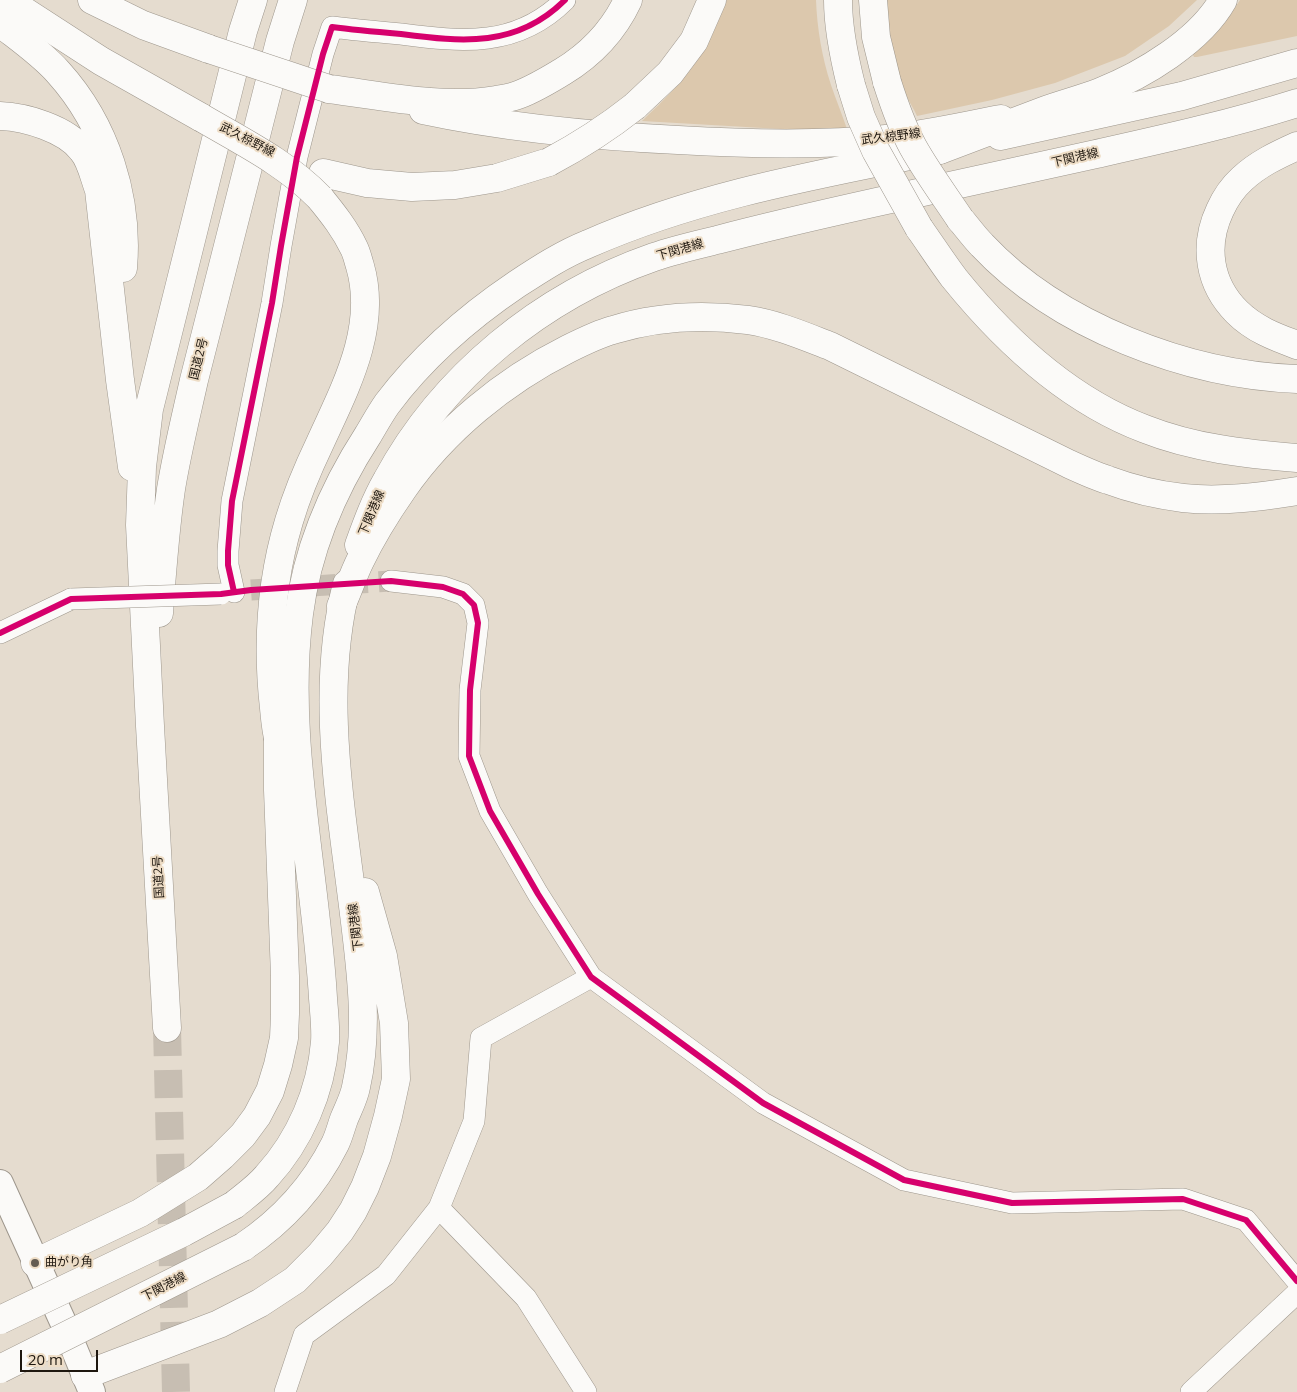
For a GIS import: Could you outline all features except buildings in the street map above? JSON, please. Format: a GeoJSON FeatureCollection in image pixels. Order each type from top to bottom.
{"type":"FeatureCollection","features":[{"type":"Feature","properties":{"kind":"main road","name":"武久椋野線"},"geometry":{"type":"LineString","coordinates":[[7,0],[101,61],[202,118],[284,159],[322,186],[367,183],[412,187],[455,185],[497,178],[549,162],[580,146],[606,129],[635,106],[670,74],[694,41],[712,0]]}},
{"type":"Feature","properties":{"kind":"main road","name":"武久椋野線"},"geometry":{"type":"LineString","coordinates":[[92,0],[143,25],[329,89],[438,113],[541,130],[634,138],[714,142],[837,143],[928,133],[1045,110],[1182,96]]}},
{"type":"Feature","properties":{"kind":"main road","name":"国道2号"},"geometry":{"type":"LineString","coordinates":[[167,1028],[140,525],[142,467],[149,409],[243,31],[253,0]]}},
{"type":"Feature","properties":{"kind":"main road","name":"国道2号"},"geometry":{"type":"LineString","coordinates":[[150,726],[164,546],[181,435],[280,40],[294,0]]}},
{"type":"Feature","properties":{"kind":"main road"},"geometry":{"type":"LineString","coordinates":[[329,89],[411,100],[452,103],[482,102],[514,97],[550,80],[575,64],[597,45],[615,23],[628,0]]}},
{"type":"Feature","properties":{"kind":"main road"},"geometry":{"type":"LineString","coordinates":[[838,0],[842,48],[851,85],[861,117],[876,151],[920,228],[953,276],[985,314],[1014,343],[1045,371],[1073,391],[1104,411],[1145,429],[1194,444],[1255,455],[1297,458]]}},
{"type":"Feature","properties":{"kind":"main road"},"geometry":{"type":"LineString","coordinates":[[873,0],[876,37],[887,82],[898,114],[912,145],[960,218],[989,252],[1009,270],[1040,295],[1077,317],[1156,353],[1196,365],[1239,373],[1278,379],[1297,379]]}},
{"type":"Feature","properties":{"kind":"main road"},"geometry":{"type":"LineString","coordinates":[[940,150],[1045,110],[1101,92],[1139,73],[1176,50],[1203,28],[1223,0]]}},
{"type":"Feature","properties":{"kind":"main road"},"geometry":{"type":"LineString","coordinates":[[0,22],[57,70],[74,91],[90,116],[114,170],[121,210],[124,250],[120,298],[120,380]]}},
{"type":"Feature","properties":{"kind":"main road"},"geometry":{"type":"LineString","coordinates":[[309,860],[278,739],[290,656],[308,570],[319,532],[338,488],[360,447],[383,411],[421,363],[458,327],[500,295],[552,262],[585,245],[636,224],[688,207],[805,178],[1182,96],[1297,63]]}},
{"type":"Feature","properties":{"kind":"main road","name":"下関港線"},"geometry":{"type":"LineString","coordinates":[[0,1369],[243,1247],[264,1232],[286,1212],[308,1186],[335,1143],[356,1088],[364,1011],[361,969],[336,761],[334,680],[341,606],[353,561],[368,520],[383,488],[412,441],[439,403],[468,372],[502,342],[575,292],[614,272],[656,256],[761,228],[1185,134],[1297,103]]}},
{"type":"Feature","properties":{"kind":"main road"},"geometry":{"type":"LineString","coordinates":[[0,116],[32,122],[66,135],[83,150],[99,190],[120,380],[140,525]]}},
{"type":"Feature","properties":{"kind":"main road"},"geometry":{"type":"LineString","coordinates":[[1297,146],[1258,166],[1240,180],[1226,197],[1216,218],[1210,238],[1210,258],[1216,278],[1224,296],[1237,312],[1255,326],[1276,337],[1297,344]]}},
{"type":"Feature","properties":{"kind":"main road"},"geometry":{"type":"LineString","coordinates":[[35,1263],[140,1213],[198,1177],[222,1156],[257,1116],[270,1091],[278,1065],[284,1038],[285,976],[278,790],[278,739],[272,685],[271,640],[273,600],[280,558],[290,520],[303,482],[357,355],[363,329],[366,302],[355,250],[322,186]]}},
{"type":"Feature","properties":{"kind":"main road"},"geometry":{"type":"LineString","coordinates":[[341,606],[360,560],[382,520],[404,488],[453,431],[484,403],[548,359],[581,342],[612,330],[645,322],[679,317],[713,316],[750,320],[790,330],[830,346],[1069,464],[1108,480],[1183,498],[1223,499],[1259,497],[1297,491]]}},
{"type":"Feature","properties":{"kind":"main road"},"geometry":{"type":"LineString","coordinates":[[0,1320],[234,1206],[266,1178],[285,1154],[300,1130],[319,1076],[325,1042],[322,974],[297,751],[294,698],[299,611]]}},
{"type":"Feature","properties":{"kind":"main road"},"geometry":{"type":"LineString","coordinates":[[89,1384],[260,1304],[295,1280],[340,1230],[353,1211],[365,1187],[377,1156],[396,1079],[394,1023],[383,956],[340,801]]}},
{"type":"Feature","properties":{"kind":"main road"},"geometry":{"type":"LineString","coordinates":[[0,1356],[32,1342],[63,1322]]}},
{"type":"Feature","properties":{"kind":"street"},"geometry":{"type":"LineString","coordinates":[[0,633],[71,600],[235,592],[228,565],[232,501],[272,303],[280,246],[297,157],[323,54],[332,27],[446,40],[475,40],[511,34],[526,28],[552,12],[565,0]]}},
{"type":"Feature","properties":{"kind":"street"},"geometry":{"type":"LineString","coordinates":[[391,581],[443,587],[463,594],[474,605],[478,623],[470,690],[469,756],[490,811],[538,894],[592,977],[763,1103],[904,1180],[1012,1203],[1183,1199],[1246,1220],[1297,1281]]}},
{"type":"Feature","properties":{"kind":"street"},"geometry":{"type":"LineString","coordinates":[[285,1392],[304,1335],[386,1276],[439,1208],[474,1121],[481,1038],[592,977]]}},
{"type":"Feature","properties":{"kind":"street"},"geometry":{"type":"LineString","coordinates":[[0,1183],[89,1384]]}},
{"type":"Feature","properties":{"kind":"street"},"geometry":{"type":"LineString","coordinates":[[439,1208],[526,1298],[586,1392]]}},
{"type":"Feature","properties":{"kind":"street"},"geometry":{"type":"LineString","coordinates":[[1191,1392],[1297,1293]]}},
{"type":"Feature","properties":{"kind":"shaded area"},"geometry":{"type":"Polygon","coordinates":[[[727,0],[816,0],[825,64],[847,129],[798,130],[642,121],[674,89],[696,63],[716,27],[727,0]]]}},
{"type":"Feature","properties":{"kind":"shaded area"},"geometry":{"type":"Polygon","coordinates":[[[886,0],[1197,0],[1169,26],[1125,56],[1055,83],[992,100],[917,116],[901,84],[894,61],[886,0]]]}},
{"type":"Feature","properties":{"kind":"shaded area"},"geometry":{"type":"Polygon","coordinates":[[[1240,0],[1297,0],[1297,36],[1194,57],[1194,53],[1228,18],[1240,0]]]}},
{"type":"Feature","properties":{"kind":"tunnel"},"geometry":{"type":"LineString","coordinates":[[251,590],[391,581]]}},
{"type":"Feature","properties":{"kind":"tunnel"},"geometry":{"type":"LineString","coordinates":[[167,1028],[176,1392]]}},
{"type":"Feature","properties":{"kind":"cycle path"},"geometry":{"type":"LineString","coordinates":[[234,592],[228,565],[232,501],[272,303],[297,157],[323,54],[332,27],[446,39],[488,38],[528,27],[547,16],[565,0]]}},
{"type":"Feature","properties":{"kind":"cycle path"},"geometry":{"type":"LineString","coordinates":[[0,633],[71,599],[221,594],[251,590],[391,581],[443,587],[463,594],[474,605],[478,623],[470,690],[469,756],[490,811],[538,894],[591,977],[763,1103],[904,1180],[1012,1203],[1183,1199],[1246,1220],[1297,1281]]}},
{"type":"Feature","properties":{"kind":"place","name":"曲がり角"},"geometry":{"type":"Point","coordinates":[35,1263]}}]}
